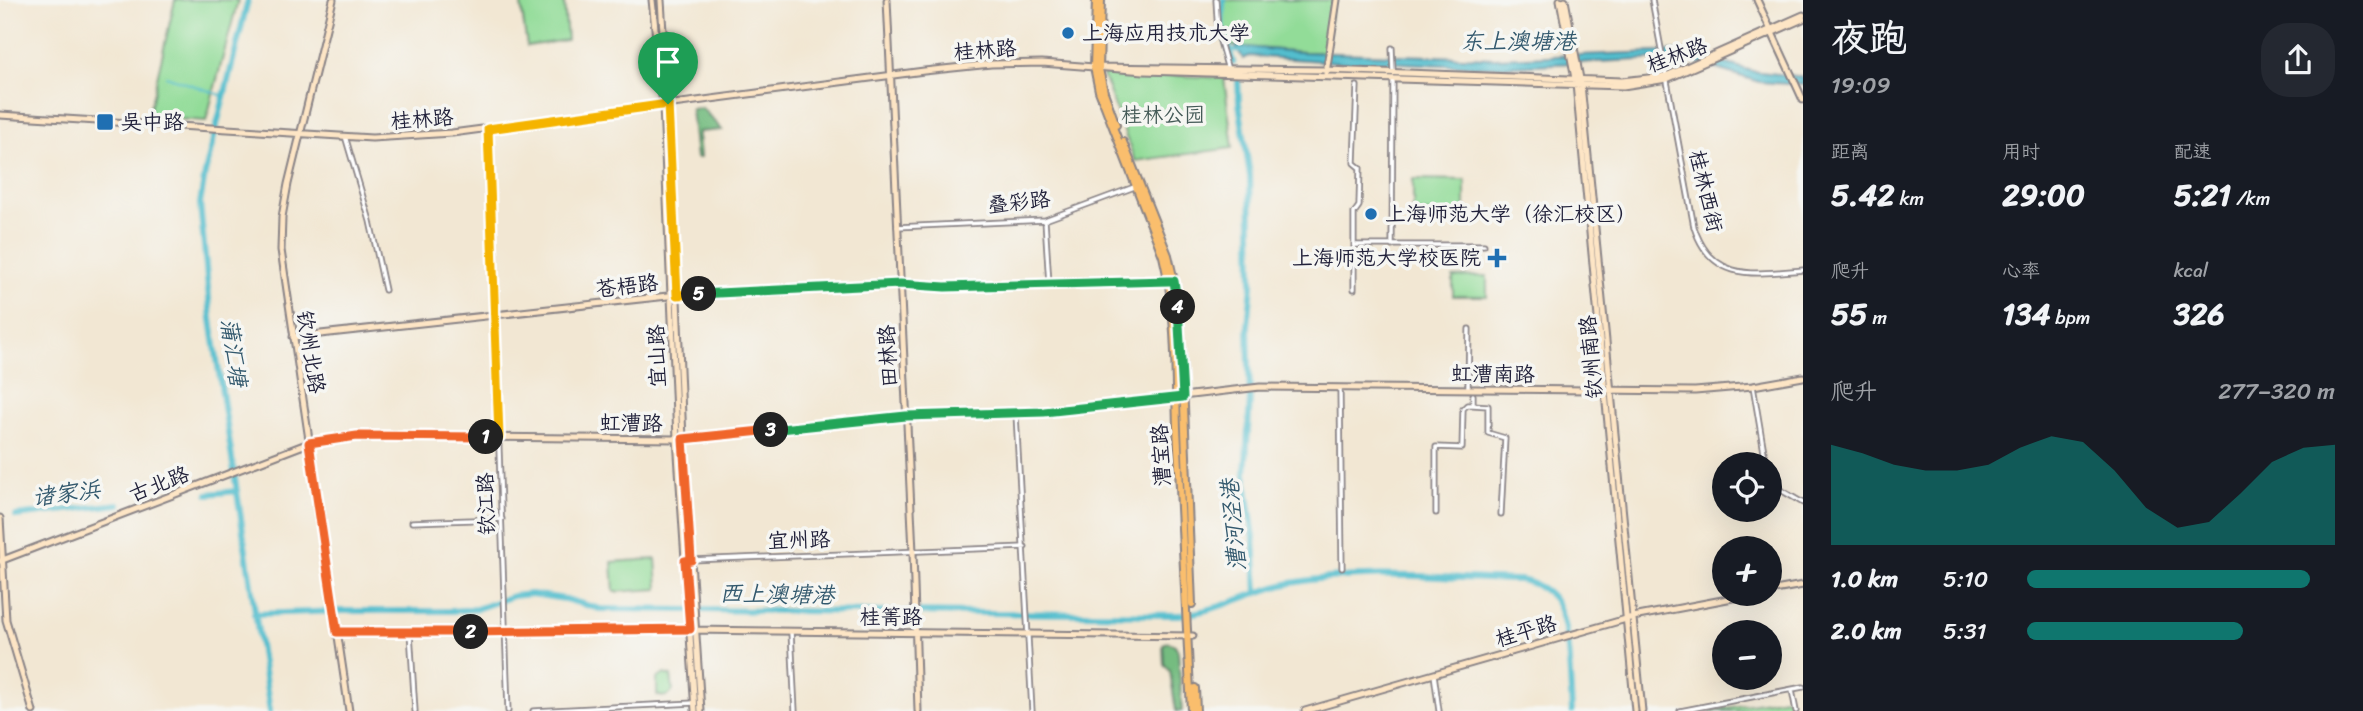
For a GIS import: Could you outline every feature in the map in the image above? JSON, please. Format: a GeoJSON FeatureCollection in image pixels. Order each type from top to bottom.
{"type":"FeatureCollection","features":[{"type":"Feature","properties":{"kind":"main road","name":"钦州北路"},"geometry":{"type":"LineString","coordinates":[[332,0],[286,192],[281,233],[282,267],[349,711]]}},
{"type":"Feature","properties":{"kind":"main road","name":"宜山路"},"geometry":{"type":"LineString","coordinates":[[652,0],[666,104]]}},
{"type":"Feature","properties":{"kind":"main road","name":"宜山路"},"geometry":{"type":"LineString","coordinates":[[661,0],[680,439],[701,711]]}},
{"type":"Feature","properties":{"kind":"main road","name":"田林路"},"geometry":{"type":"LineString","coordinates":[[887,0],[918,711]]}},
{"type":"Feature","properties":{"kind":"main road","name":"漕宝路"},"geometry":{"type":"LineString","coordinates":[[1099,0],[1098,91],[1138,186],[1172,281],[1194,711]]}},
{"type":"Feature","properties":{"kind":"main road"},"geometry":{"type":"LineString","coordinates":[[1326,73],[1337,0]]}},
{"type":"Feature","properties":{"kind":"main road","name":"钦州南路"},"geometry":{"type":"LineString","coordinates":[[1563,0],[1578,82],[1630,618],[1642,711]]}},
{"type":"Feature","properties":{"kind":"main road"},"geometry":{"type":"LineString","coordinates":[[1757,0],[1803,100]]}},
{"type":"Feature","properties":{"kind":"main road","name":"桂林路"},"geometry":{"type":"LineString","coordinates":[[0,115],[372,138],[488,129],[890,75],[991,64],[1042,63],[1578,82],[1623,86],[1667,78],[1803,17]]}},
{"type":"Feature","properties":{"kind":"main road","name":"苍梧路"},"geometry":{"type":"LineString","coordinates":[[293,337],[674,295],[900,284],[926,287],[1049,286],[1172,281]]}},
{"type":"Feature","properties":{"kind":"main road","name":"虹漕南路"},"geometry":{"type":"LineString","coordinates":[[1179,397],[1259,387],[1470,392],[1695,391],[1753,386],[1803,377]]}},
{"type":"Feature","properties":{"kind":"main road","name":"虹漕路"},"geometry":{"type":"LineString","coordinates":[[250,466],[309,443],[357,436],[680,439],[906,416],[1016,414],[1179,397]]}},
{"type":"Feature","properties":{"kind":"main road","name":"古北路"},"geometry":{"type":"LineString","coordinates":[[1,561],[250,466]]}},
{"type":"Feature","properties":{"kind":"main road"},"geometry":{"type":"LineString","coordinates":[[0,518],[6,620],[33,711]]}},
{"type":"Feature","properties":{"kind":"main road"},"geometry":{"type":"LineString","coordinates":[[1782,589],[1803,585]]}},
{"type":"Feature","properties":{"kind":"main road","name":"桂平路"},"geometry":{"type":"LineString","coordinates":[[1305,711],[1630,618],[1712,602]]}},
{"type":"Feature","properties":{"kind":"main road","name":"钦州南路"},"geometry":{"type":"LineString","coordinates":[[1630,618],[1635,711]]}},
{"type":"Feature","properties":{"kind":"main road","name":"宜山路"},"geometry":{"type":"LineString","coordinates":[[693,630],[695,711]]}},
{"type":"Feature","properties":{"kind":"main road","name":"桂箐路"},"geometry":{"type":"LineString","coordinates":[[337,632],[693,630],[1191,636]]}},
{"type":"Feature","properties":{"kind":"street"},"geometry":{"type":"LineString","coordinates":[[1216,0],[1218,34],[1228,70]]}},
{"type":"Feature","properties":{"kind":"street","name":"桂林西街"},"geometry":{"type":"LineString","coordinates":[[1652,0],[1694,226],[1705,250],[1716,262],[1741,273],[1803,270]]}},
{"type":"Feature","properties":{"kind":"street"},"geometry":{"type":"LineString","coordinates":[[1392,49],[1392,246]]}},
{"type":"Feature","properties":{"kind":"street"},"geometry":{"type":"LineString","coordinates":[[1354,289],[1354,214],[1359,206],[1360,168],[1354,163],[1357,86]]}},
{"type":"Feature","properties":{"kind":"street","name":"钦江路"},"geometry":{"type":"LineString","coordinates":[[488,129],[509,711]]}},
{"type":"Feature","properties":{"kind":"street"},"geometry":{"type":"LineString","coordinates":[[345,136],[370,220],[385,290]]}},
{"type":"Feature","properties":{"kind":"street","name":"叠彩路"},"geometry":{"type":"LineString","coordinates":[[897,226],[1045,220],[1138,186]]}},
{"type":"Feature","properties":{"kind":"street"},"geometry":{"type":"LineString","coordinates":[[1045,220],[1049,286]]}},
{"type":"Feature","properties":{"kind":"street"},"geometry":{"type":"LineString","coordinates":[[1354,246],[1484,245]]}},
{"type":"Feature","properties":{"kind":"street"},"geometry":{"type":"LineString","coordinates":[[1469,329],[1470,392],[1473,405]]}},
{"type":"Feature","properties":{"kind":"street"},"geometry":{"type":"LineString","coordinates":[[1753,386],[1764,452]]}},
{"type":"Feature","properties":{"kind":"street"},"geometry":{"type":"LineString","coordinates":[[1340,388],[1342,568]]}},
{"type":"Feature","properties":{"kind":"street"},"geometry":{"type":"LineString","coordinates":[[1436,513],[1436,447],[1462,448],[1463,409],[1466,405],[1473,405],[1488,406],[1488,433],[1505,438],[1501,514]]}},
{"type":"Feature","properties":{"kind":"street"},"geometry":{"type":"LineString","coordinates":[[1016,414],[1032,711]]}},
{"type":"Feature","properties":{"kind":"street"},"geometry":{"type":"LineString","coordinates":[[1782,490],[1803,503]]}},
{"type":"Feature","properties":{"kind":"street"},"geometry":{"type":"LineString","coordinates":[[412,522],[502,519]]}},
{"type":"Feature","properties":{"kind":"street","name":"宜州路"},"geometry":{"type":"LineString","coordinates":[[688,560],[1025,547]]}},
{"type":"Feature","properties":{"kind":"street"},"geometry":{"type":"LineString","coordinates":[[410,632],[415,711]]}},
{"type":"Feature","properties":{"kind":"street"},"geometry":{"type":"LineString","coordinates":[[791,632],[795,711]]}},
{"type":"Feature","properties":{"kind":"street"},"geometry":{"type":"LineString","coordinates":[[1434,674],[1439,711]]}},
{"type":"Feature","properties":{"kind":"street"},"geometry":{"type":"LineString","coordinates":[[1680,711],[1803,687]]}},
{"type":"Feature","properties":{"kind":"street"},"geometry":{"type":"LineString","coordinates":[[1792,690],[1796,711]]}},
{"type":"Feature","properties":{"kind":"street"},"geometry":{"type":"LineString","coordinates":[[533,711],[694,703]]}},
{"type":"Feature","properties":{"kind":"green space"},"geometry":{"type":"Polygon","coordinates":[[[175,0],[238,0],[206,121],[148,117],[175,0]]]}},
{"type":"Feature","properties":{"kind":"green space"},"geometry":{"type":"Polygon","coordinates":[[[562,0],[567,40],[527,46],[521,5],[523,2],[562,0]]]}},
{"type":"Feature","properties":{"kind":"green space"},"geometry":{"type":"Polygon","coordinates":[[[1223,0],[1333,0],[1324,52],[1232,46],[1222,27],[1223,0]]]}},
{"type":"Feature","properties":{"kind":"green space","name":"桂林公园"},"geometry":{"type":"Polygon","coordinates":[[[1107,72],[1224,78],[1233,148],[1135,161],[1103,75],[1107,72]]]}},
{"type":"Feature","properties":{"kind":"green space"},"geometry":{"type":"Polygon","coordinates":[[[702,108],[722,130],[698,132],[700,158],[696,158],[691,109],[702,108]]]}},
{"type":"Feature","properties":{"kind":"green space"},"geometry":{"type":"Polygon","coordinates":[[[1413,179],[1465,180],[1465,215],[1413,213],[1413,179]]]}},
{"type":"Feature","properties":{"kind":"green space"},"geometry":{"type":"Polygon","coordinates":[[[1487,276],[1487,296],[1453,296],[1453,277],[1487,276]]]}},
{"type":"Feature","properties":{"kind":"green space"},"geometry":{"type":"Polygon","coordinates":[[[656,559],[658,589],[614,592],[612,562],[656,559]]]}},
{"type":"Feature","properties":{"kind":"green space"},"geometry":{"type":"Polygon","coordinates":[[[1168,642],[1175,645],[1178,651],[1182,711],[1176,711],[1170,671],[1164,664],[1163,644],[1168,642]]]}},
{"type":"Feature","properties":{"kind":"green space"},"geometry":{"type":"Polygon","coordinates":[[[664,674],[671,676],[673,690],[669,695],[657,695],[657,679],[664,674]]]}},
{"type":"Feature","properties":{"kind":"green space"},"geometry":{"type":"Polygon","coordinates":[[[1789,699],[1791,711],[1709,711],[1789,699]]]}},
{"type":"Feature","properties":{"kind":"water"},"geometry":{"type":"Polygon","coordinates":[[[1236,46],[1300,52],[1495,58],[1684,51],[1752,71],[1803,77],[1803,85],[1759,82],[1681,58],[1490,67],[1353,63],[1249,56],[1243,59],[1236,46]]]}},
{"type":"Feature","properties":{"kind":"waterway","name":"蒲汇塘"},"geometry":{"type":"LineString","coordinates":[[248,0],[205,173],[200,204],[211,319],[270,711]]}},
{"type":"Feature","properties":{"kind":"waterway","name":"漕河泾港"},"geometry":{"type":"LineString","coordinates":[[1223,0],[1222,27],[1233,62]]}},
{"type":"Feature","properties":{"kind":"waterway","name":"东上澳塘港"},"geometry":{"type":"LineString","coordinates":[[1230,50],[1241,51]]}},
{"type":"Feature","properties":{"kind":"waterway"},"geometry":{"type":"LineString","coordinates":[[166,76],[224,96]]}},
{"type":"Feature","properties":{"kind":"waterway","name":"漕河泾港"},"geometry":{"type":"LineString","coordinates":[[1238,78],[1250,176],[1252,285],[1248,326],[1250,400],[1245,474],[1254,538],[1257,593]]}},
{"type":"Feature","properties":{"kind":"waterway","name":"诸家浜"},"geometry":{"type":"LineString","coordinates":[[208,494],[237,491]]}},
{"type":"Feature","properties":{"kind":"waterway","name":"诸家浜"},"geometry":{"type":"LineString","coordinates":[[16,516],[119,504]]}},
{"type":"Feature","properties":{"kind":"waterway","name":"西上澳塘港"},"geometry":{"type":"LineString","coordinates":[[254,614],[451,611],[476,609],[513,596],[531,594],[565,599],[600,609],[1179,615],[1207,610],[1291,583],[1347,576],[1520,580],[1545,590],[1553,597],[1561,612],[1568,655],[1572,711]]}},
{"type":"Feature","properties":{"kind":"place","name":"上海应用技术大学"},"geometry":{"type":"Point","coordinates":[1068,33]}},
{"type":"Feature","properties":{"kind":"place","name":"吴中路"},"geometry":{"type":"Point","coordinates":[105,122]}},
{"type":"Feature","properties":{"kind":"place","name":"上海师范大学（徐汇校区）"},"geometry":{"type":"Point","coordinates":[1371,214]}},
{"type":"Feature","properties":{"kind":"place","name":"上海师范大学校医院"},"geometry":{"type":"Point","coordinates":[1497,258]}},
{"type":"Feature","properties":{"kind":"route"},"geometry":{"type":"LineString","coordinates":[[668,104],[677,295],[900,284],[926,287],[1049,286],[1174,281],[1179,315],[1183,397],[1044,412],[906,416],[683,439],[691,560],[685,561],[690,629],[337,632],[309,443],[357,436],[499,437],[488,129],[668,104]]}}]}
